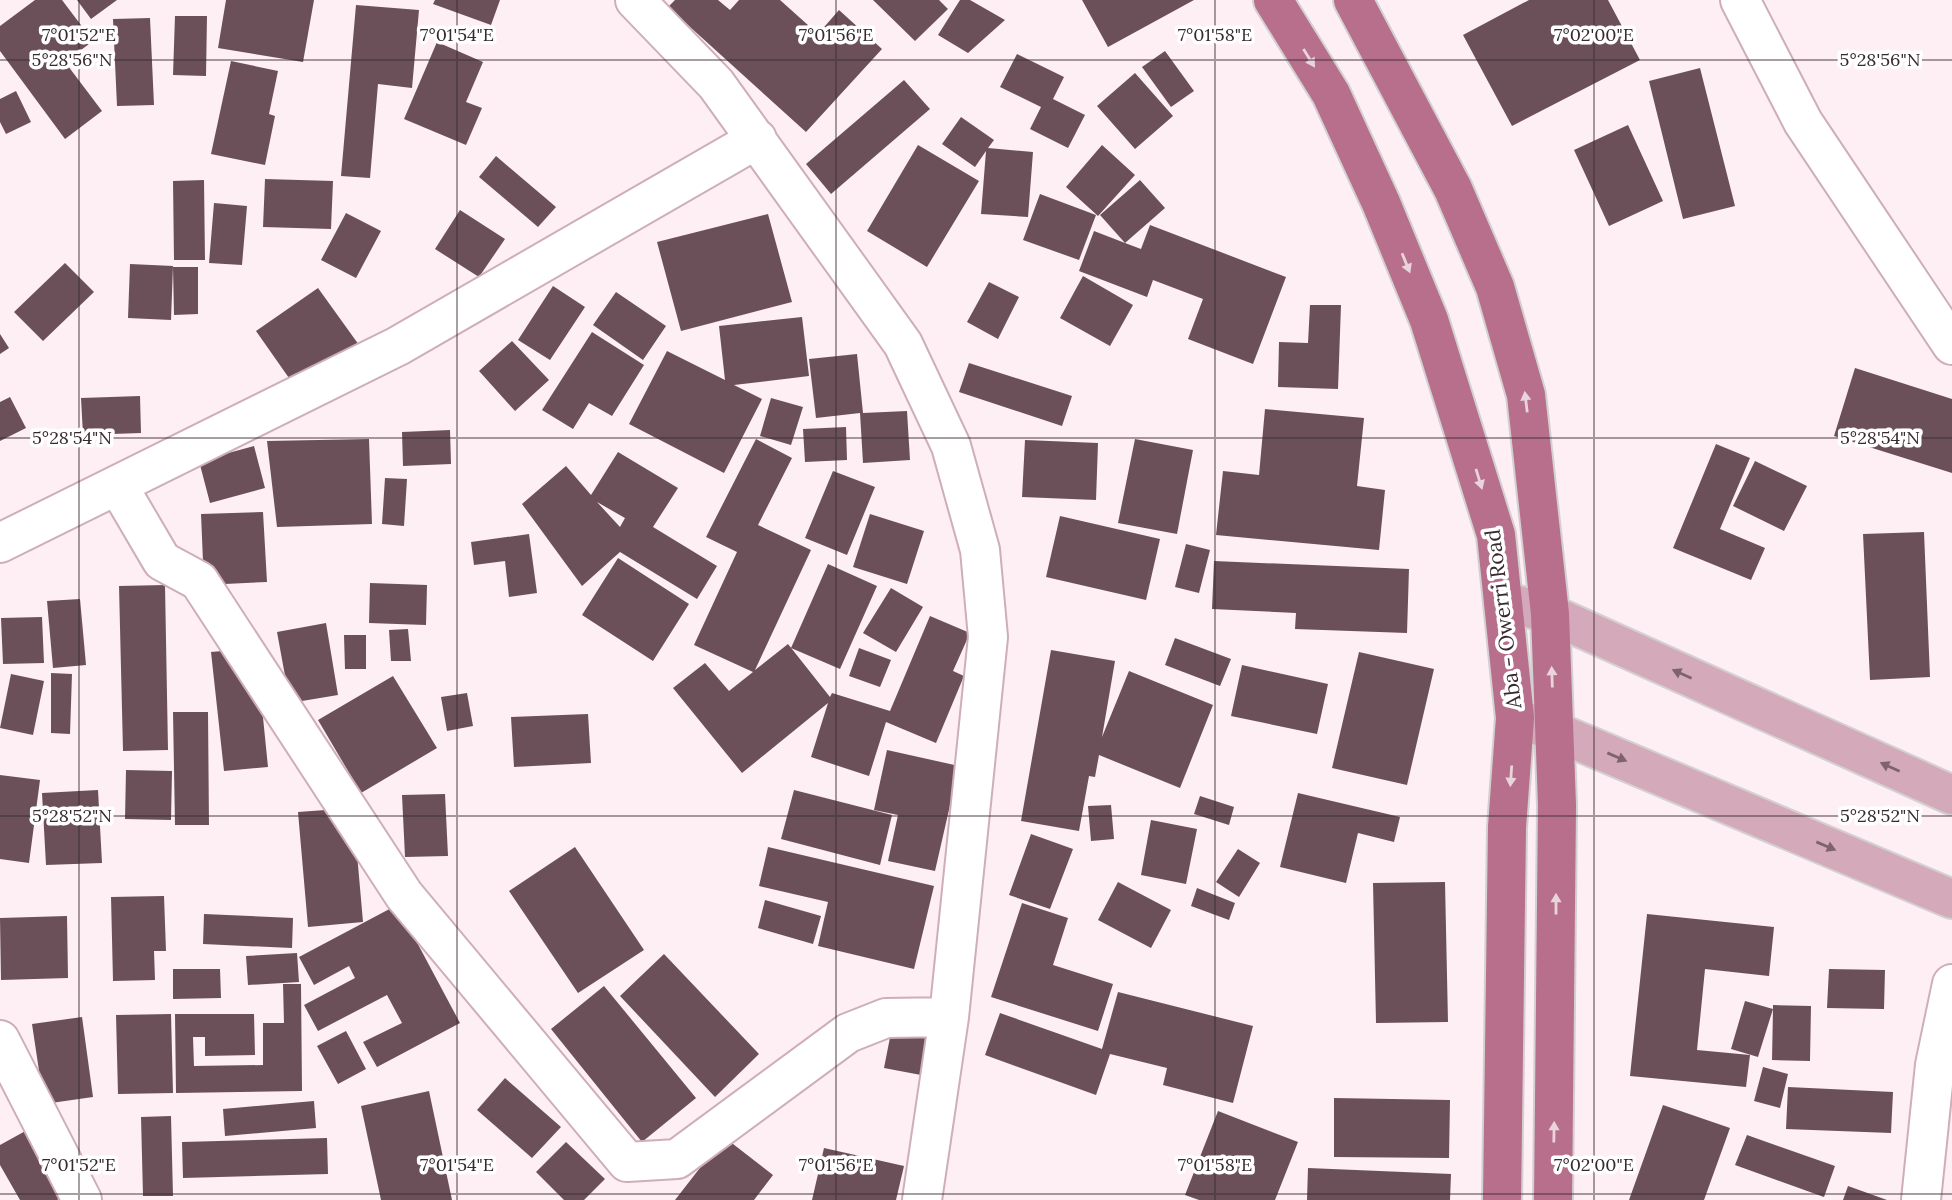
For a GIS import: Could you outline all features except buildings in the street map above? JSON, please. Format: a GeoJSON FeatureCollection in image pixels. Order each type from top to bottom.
{"type":"FeatureCollection","features":[{"type":"Feature","properties":{"kind":"highway","name":"Aba - Owerri Road"},"geometry":{"type":"LineString","coordinates":[[1273,0],[1331,94],[1381,203],[1429,320],[1496,535],[1515,718],[1507,827],[1502,1200]]}},
{"type":"Feature","properties":{"kind":"highway","name":"Aba - Owerri Road"},"geometry":{"type":"LineString","coordinates":[[1353,0],[1453,189],[1495,287],[1526,394],[1550,614],[1557,805],[1553,1200]]}},
{"type":"Feature","properties":{"kind":"main road"},"geometry":{"type":"LineString","coordinates":[[1503,601],[1550,614],[1952,795]]}},
{"type":"Feature","properties":{"kind":"main road"},"geometry":{"type":"LineString","coordinates":[[1515,718],[1554,731],[1952,899]]}},
{"type":"Feature","properties":{"kind":"street"},"geometry":{"type":"LineString","coordinates":[[635,0],[716,84],[903,344],[950,446],[980,550],[988,637],[949,1017],[922,1200]]}},
{"type":"Feature","properties":{"kind":"street"},"geometry":{"type":"LineString","coordinates":[[1740,0],[1803,122],[1952,345]]}},
{"type":"Feature","properties":{"kind":"street"},"geometry":{"type":"LineString","coordinates":[[0,543],[398,346],[757,139]]}},
{"type":"Feature","properties":{"kind":"street"},"geometry":{"type":"LineString","coordinates":[[118,486],[162,561],[199,581],[404,895],[627,1162],[677,1158],[848,1033],[886,1018],[949,1017]]}},
{"type":"Feature","properties":{"kind":"street"},"geometry":{"type":"LineString","coordinates":[[1921,1200],[1935,1065],[1952,984]]}},
{"type":"Feature","properties":{"kind":"street"},"geometry":{"type":"LineString","coordinates":[[0,1040],[82,1200]]}}]}
